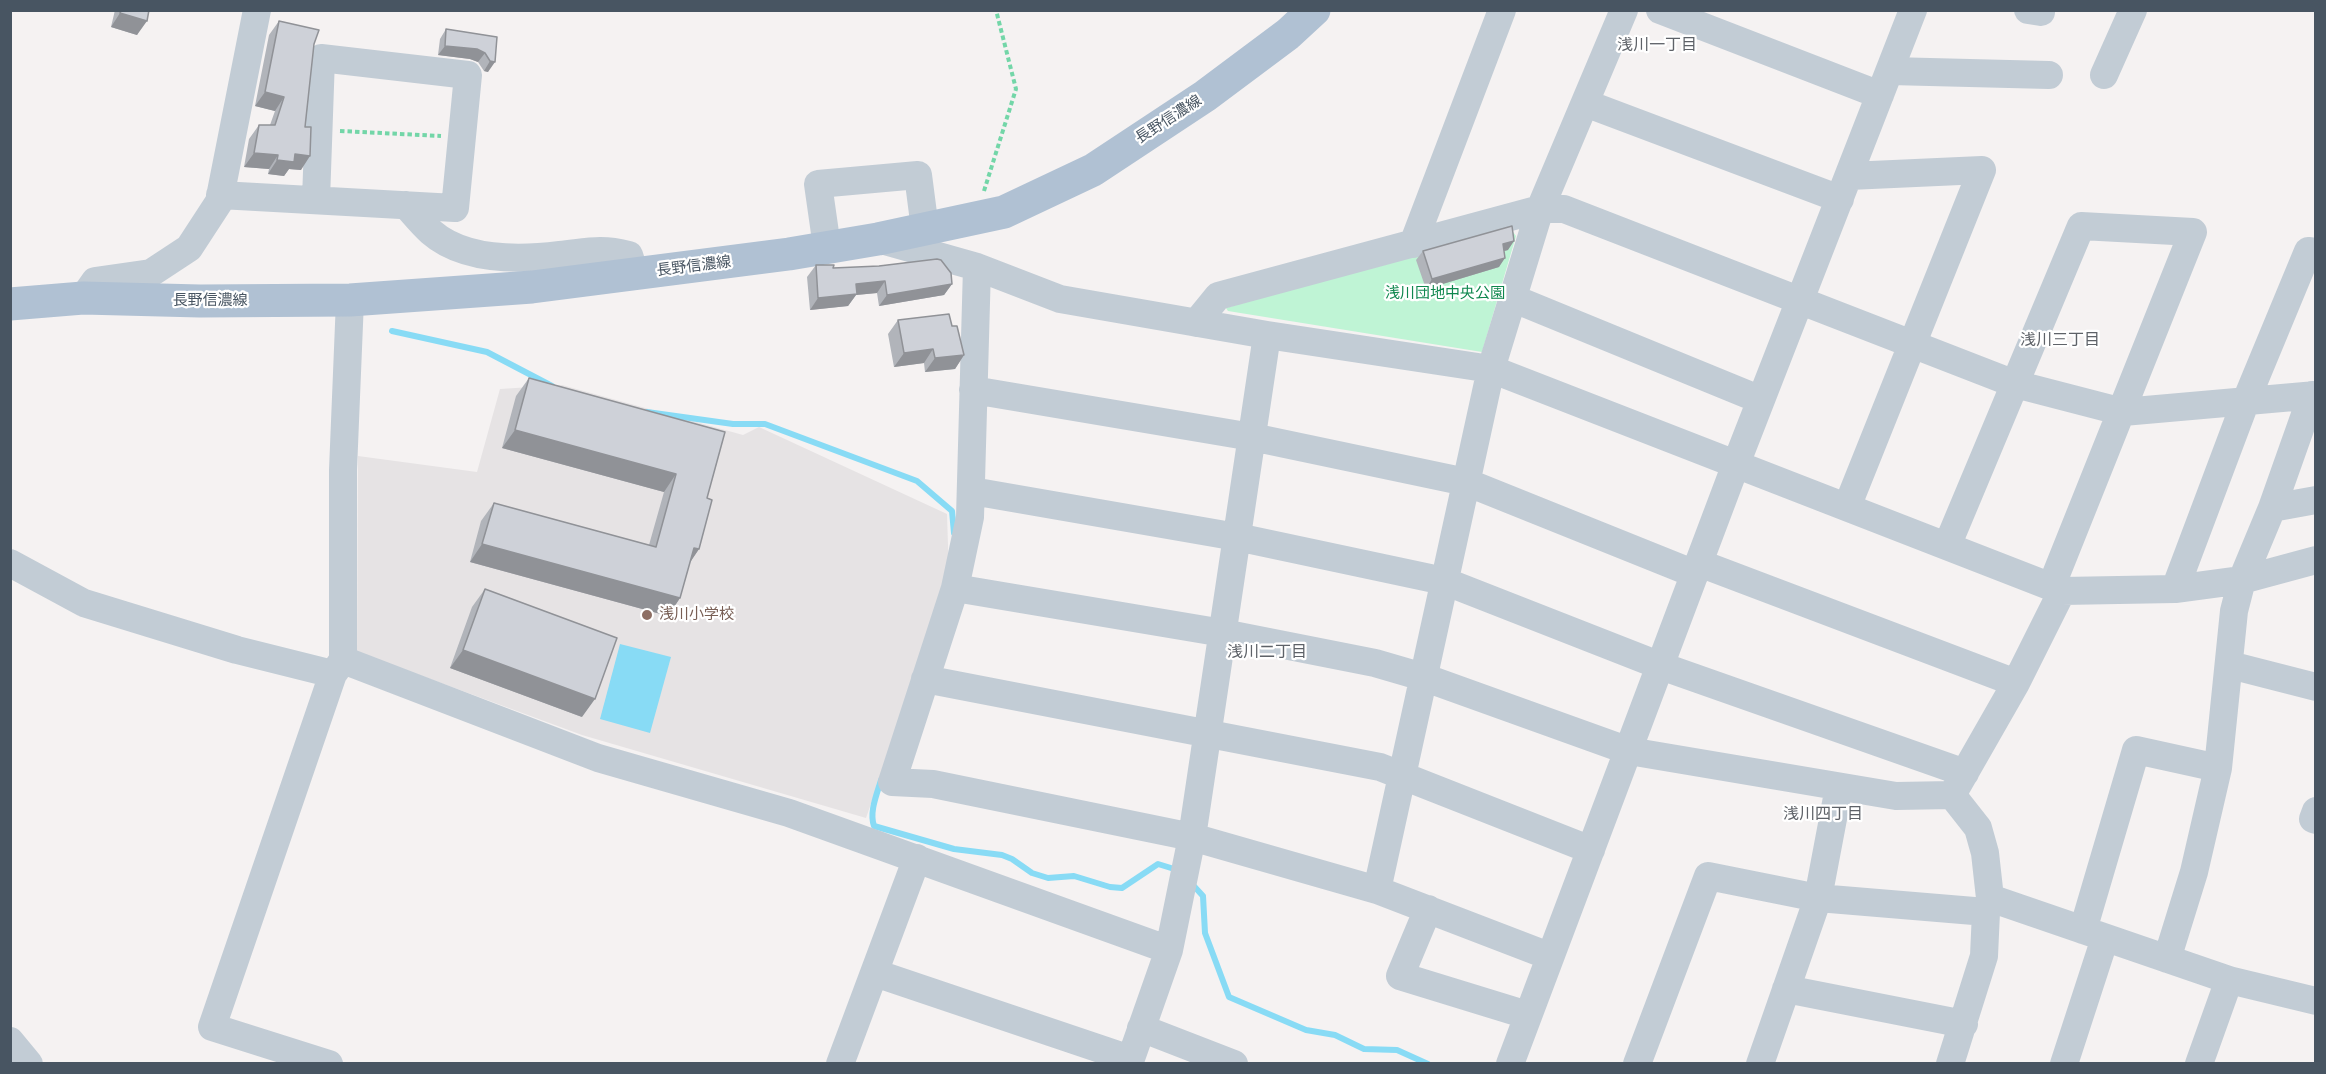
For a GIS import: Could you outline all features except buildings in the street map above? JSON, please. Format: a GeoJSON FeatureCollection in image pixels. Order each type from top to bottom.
{"type":"FeatureCollection","features":[{"type":"Feature","properties":{"kind":"main road","name":"長野信濃線"},"geometry":{"type":"LineString","coordinates":[[10,304],[83,298],[200,301],[350,300],[532,287],[878,239],[1004,212],[1093,170],[1205,96],[1288,34],[1314,10]]}},
{"type":"Feature","properties":{"kind":"street"},"geometry":{"type":"LineString","coordinates":[[83,298],[95,281],[151,273],[189,248],[219,202],[257,10]]}},
{"type":"Feature","properties":{"kind":"street"},"geometry":{"type":"LineString","coordinates":[[1413,244],[1503,10]]}},
{"type":"Feature","properties":{"kind":"street"},"geometry":{"type":"LineString","coordinates":[[1377,890],[1491,369],[1540,209],[1624,10]]}},
{"type":"Feature","properties":{"kind":"street"},"geometry":{"type":"LineString","coordinates":[[1660,10],[1885,83],[2049,75]]}},
{"type":"Feature","properties":{"kind":"street"},"geometry":{"type":"LineString","coordinates":[[1510,1064],[1736,464],[1913,10]]}},
{"type":"Feature","properties":{"kind":"street"},"geometry":{"type":"LineString","coordinates":[[2104,75],[2133,10]]}},
{"type":"Feature","properties":{"kind":"street"},"geometry":{"type":"LineString","coordinates":[[220,195],[406,205],[455,207],[468,75],[321,58],[316,200]]}},
{"type":"Feature","properties":{"kind":"street"},"geometry":{"type":"LineString","coordinates":[[1585,103],[1844,188],[1982,170],[1847,507]]}},
{"type":"Feature","properties":{"kind":"street"},"geometry":{"type":"LineString","coordinates":[[827,247],[818,184],[918,175],[925,229]]}},
{"type":"Feature","properties":{"kind":"street"},"geometry":{"type":"LineString","coordinates":[[406,205],[433,233],[467,253],[515,257],[559,256],[604,249],[628,255],[635,274]]}},
{"type":"Feature","properties":{"kind":"street"},"geometry":{"type":"LineString","coordinates":[[1196,323],[1218,296],[1540,209],[1564,209],[2015,384],[2123,412],[2245,403],[2314,395],[2272,508],[2242,580],[2234,611],[2218,768],[2194,872],[2167,959]]}},
{"type":"Feature","properties":{"kind":"street"},"geometry":{"type":"LineString","coordinates":[[955,588],[1223,633],[1375,663],[1423,677],[1629,751],[1896,796],[1959,784],[2016,683],[2056,589],[2193,232],[2081,226],[1947,546]]}},
{"type":"Feature","properties":{"kind":"street"},"geometry":{"type":"LineString","coordinates":[[878,239],[977,267],[1060,299],[1267,335],[1491,369],[2056,589],[2175,589],[2242,580],[2316,560]]}},
{"type":"Feature","properties":{"kind":"street"},"geometry":{"type":"LineString","coordinates":[[2175,589],[2245,403],[2308,251],[2316,252]]}},
{"type":"Feature","properties":{"kind":"street"},"geometry":{"type":"LineString","coordinates":[[977,267],[970,517],[955,588],[892,782],[933,784],[1192,837],[1377,890],[1549,956]]}},
{"type":"Feature","properties":{"kind":"street"},"geometry":{"type":"LineString","coordinates":[[1512,298],[1761,400]]}},
{"type":"Feature","properties":{"kind":"street"},"geometry":{"type":"LineString","coordinates":[[329,1064],[212,1027],[338,667],[350,300]]}},
{"type":"Feature","properties":{"kind":"street"},"geometry":{"type":"LineString","coordinates":[[875,973],[1129,1061],[1169,950],[1192,837],[1267,335]]}},
{"type":"Feature","properties":{"kind":"street"},"geometry":{"type":"LineString","coordinates":[[973,390],[1252,437],[1466,482],[1697,569],[2016,683]]}},
{"type":"Feature","properties":{"kind":"street"},"geometry":{"type":"LineString","coordinates":[[972,490],[1237,537],[1444,581],[1959,784],[1978,828],[1985,853],[1988,905],[1984,956],[1950,1064]]}},
{"type":"Feature","properties":{"kind":"street"},"geometry":{"type":"LineString","coordinates":[[2272,508],[2316,500]]}},
{"type":"Feature","properties":{"kind":"street"},"geometry":{"type":"LineString","coordinates":[[10,563],[84,603],[237,650],[338,667],[598,758],[789,813],[1169,950]]}},
{"type":"Feature","properties":{"kind":"street"},"geometry":{"type":"LineString","coordinates":[[2230,664],[2316,687]]}},
{"type":"Feature","properties":{"kind":"street"},"geometry":{"type":"LineString","coordinates":[[925,679],[1380,767],[1591,850]]}},
{"type":"Feature","properties":{"kind":"street"},"geometry":{"type":"LineString","coordinates":[[2064,1064],[2136,750],[2218,768]]}},
{"type":"Feature","properties":{"kind":"street"},"geometry":{"type":"LineString","coordinates":[[1760,1064],[1818,898],[1839,787]]}},
{"type":"Feature","properties":{"kind":"street"},"geometry":{"type":"LineString","coordinates":[[2316,811],[2313,819],[2316,820]]}},
{"type":"Feature","properties":{"kind":"street"},"geometry":{"type":"LineString","coordinates":[[840,1064],[917,858]]}},
{"type":"Feature","properties":{"kind":"street"},"geometry":{"type":"LineString","coordinates":[[1637,1064],[1708,876],[1818,898],[1988,905],[2094,934],[2229,980],[2316,1001]]}},
{"type":"Feature","properties":{"kind":"street"},"geometry":{"type":"LineString","coordinates":[[1428,909],[1400,976],[1527,1015]]}},
{"type":"Feature","properties":{"kind":"street"},"geometry":{"type":"LineString","coordinates":[[2199,1064],[2229,980]]}},
{"type":"Feature","properties":{"kind":"street"},"geometry":{"type":"LineString","coordinates":[[1786,989],[1964,1024]]}},
{"type":"Feature","properties":{"kind":"street"},"geometry":{"type":"LineString","coordinates":[[1141,1028],[1234,1064]]}},
{"type":"Feature","properties":{"kind":"street"},"geometry":{"type":"LineString","coordinates":[[10,1041],[29,1064]]}},
{"type":"Feature","properties":{"kind":"path"},"geometry":{"type":"LineString","coordinates":[[973,218],[991,172],[1016,89],[996,10]]}},
{"type":"Feature","properties":{"kind":"path"},"geometry":{"type":"LineString","coordinates":[[319,130],[462,137]]}},
{"type":"Feature","properties":{"kind":"shaded area","name":"浅川小学校"},"geometry":{"type":"Polygon","coordinates":[[[562,385],[743,435],[759,427],[947,514],[949,577],[866,818],[582,735],[357,652],[358,456],[477,472],[500,389],[562,385]]]}},
{"type":"Feature","properties":{"kind":"green space","name":"浅川団地中央公園"},"geometry":{"type":"Polygon","coordinates":[[[1508,225],[1516,236],[1482,352],[1228,311],[1226,308],[1508,225]]]}},
{"type":"Feature","properties":{"kind":"water"},"geometry":{"type":"Polygon","coordinates":[[[620,644],[671,657],[650,733],[600,719],[620,644]]]}},
{"type":"Feature","properties":{"kind":"waterway"},"geometry":{"type":"LineString","coordinates":[[392,331],[487,352],[552,386]]}},
{"type":"Feature","properties":{"kind":"waterway"},"geometry":{"type":"LineString","coordinates":[[647,412],[733,424],[765,424],[917,481],[952,511],[954,533]]}},
{"type":"Feature","properties":{"kind":"waterway"},"geometry":{"type":"LineString","coordinates":[[881,780],[873,809],[874,826],[954,849],[1002,855],[1032,873],[1048,878],[1074,876],[1110,887],[1122,888],[1158,864],[1171,868]]}},
{"type":"Feature","properties":{"kind":"waterway"},"geometry":{"type":"LineString","coordinates":[[1192,884],[1203,896],[1205,933],[1229,997],[1306,1030],[1335,1035],[1364,1049],[1397,1050],[1428,1064]]}},
{"type":"Feature","properties":{"kind":"place","name":"浅川小学校"},"geometry":{"type":"Point","coordinates":[647,615]}},
{"type":"Feature","properties":{"kind":"district","name":"浅川一丁目"},"geometry":{"type":"Point","coordinates":[1657,46]}},
{"type":"Feature","properties":{"kind":"district","name":"浅川三丁目"},"geometry":{"type":"Point","coordinates":[2060,341]}},
{"type":"Feature","properties":{"kind":"district","name":"浅川二丁目"},"geometry":{"type":"Point","coordinates":[1267,653]}},
{"type":"Feature","properties":{"kind":"district","name":"浅川四丁目"},"geometry":{"type":"Point","coordinates":[1823,815]}}]}
